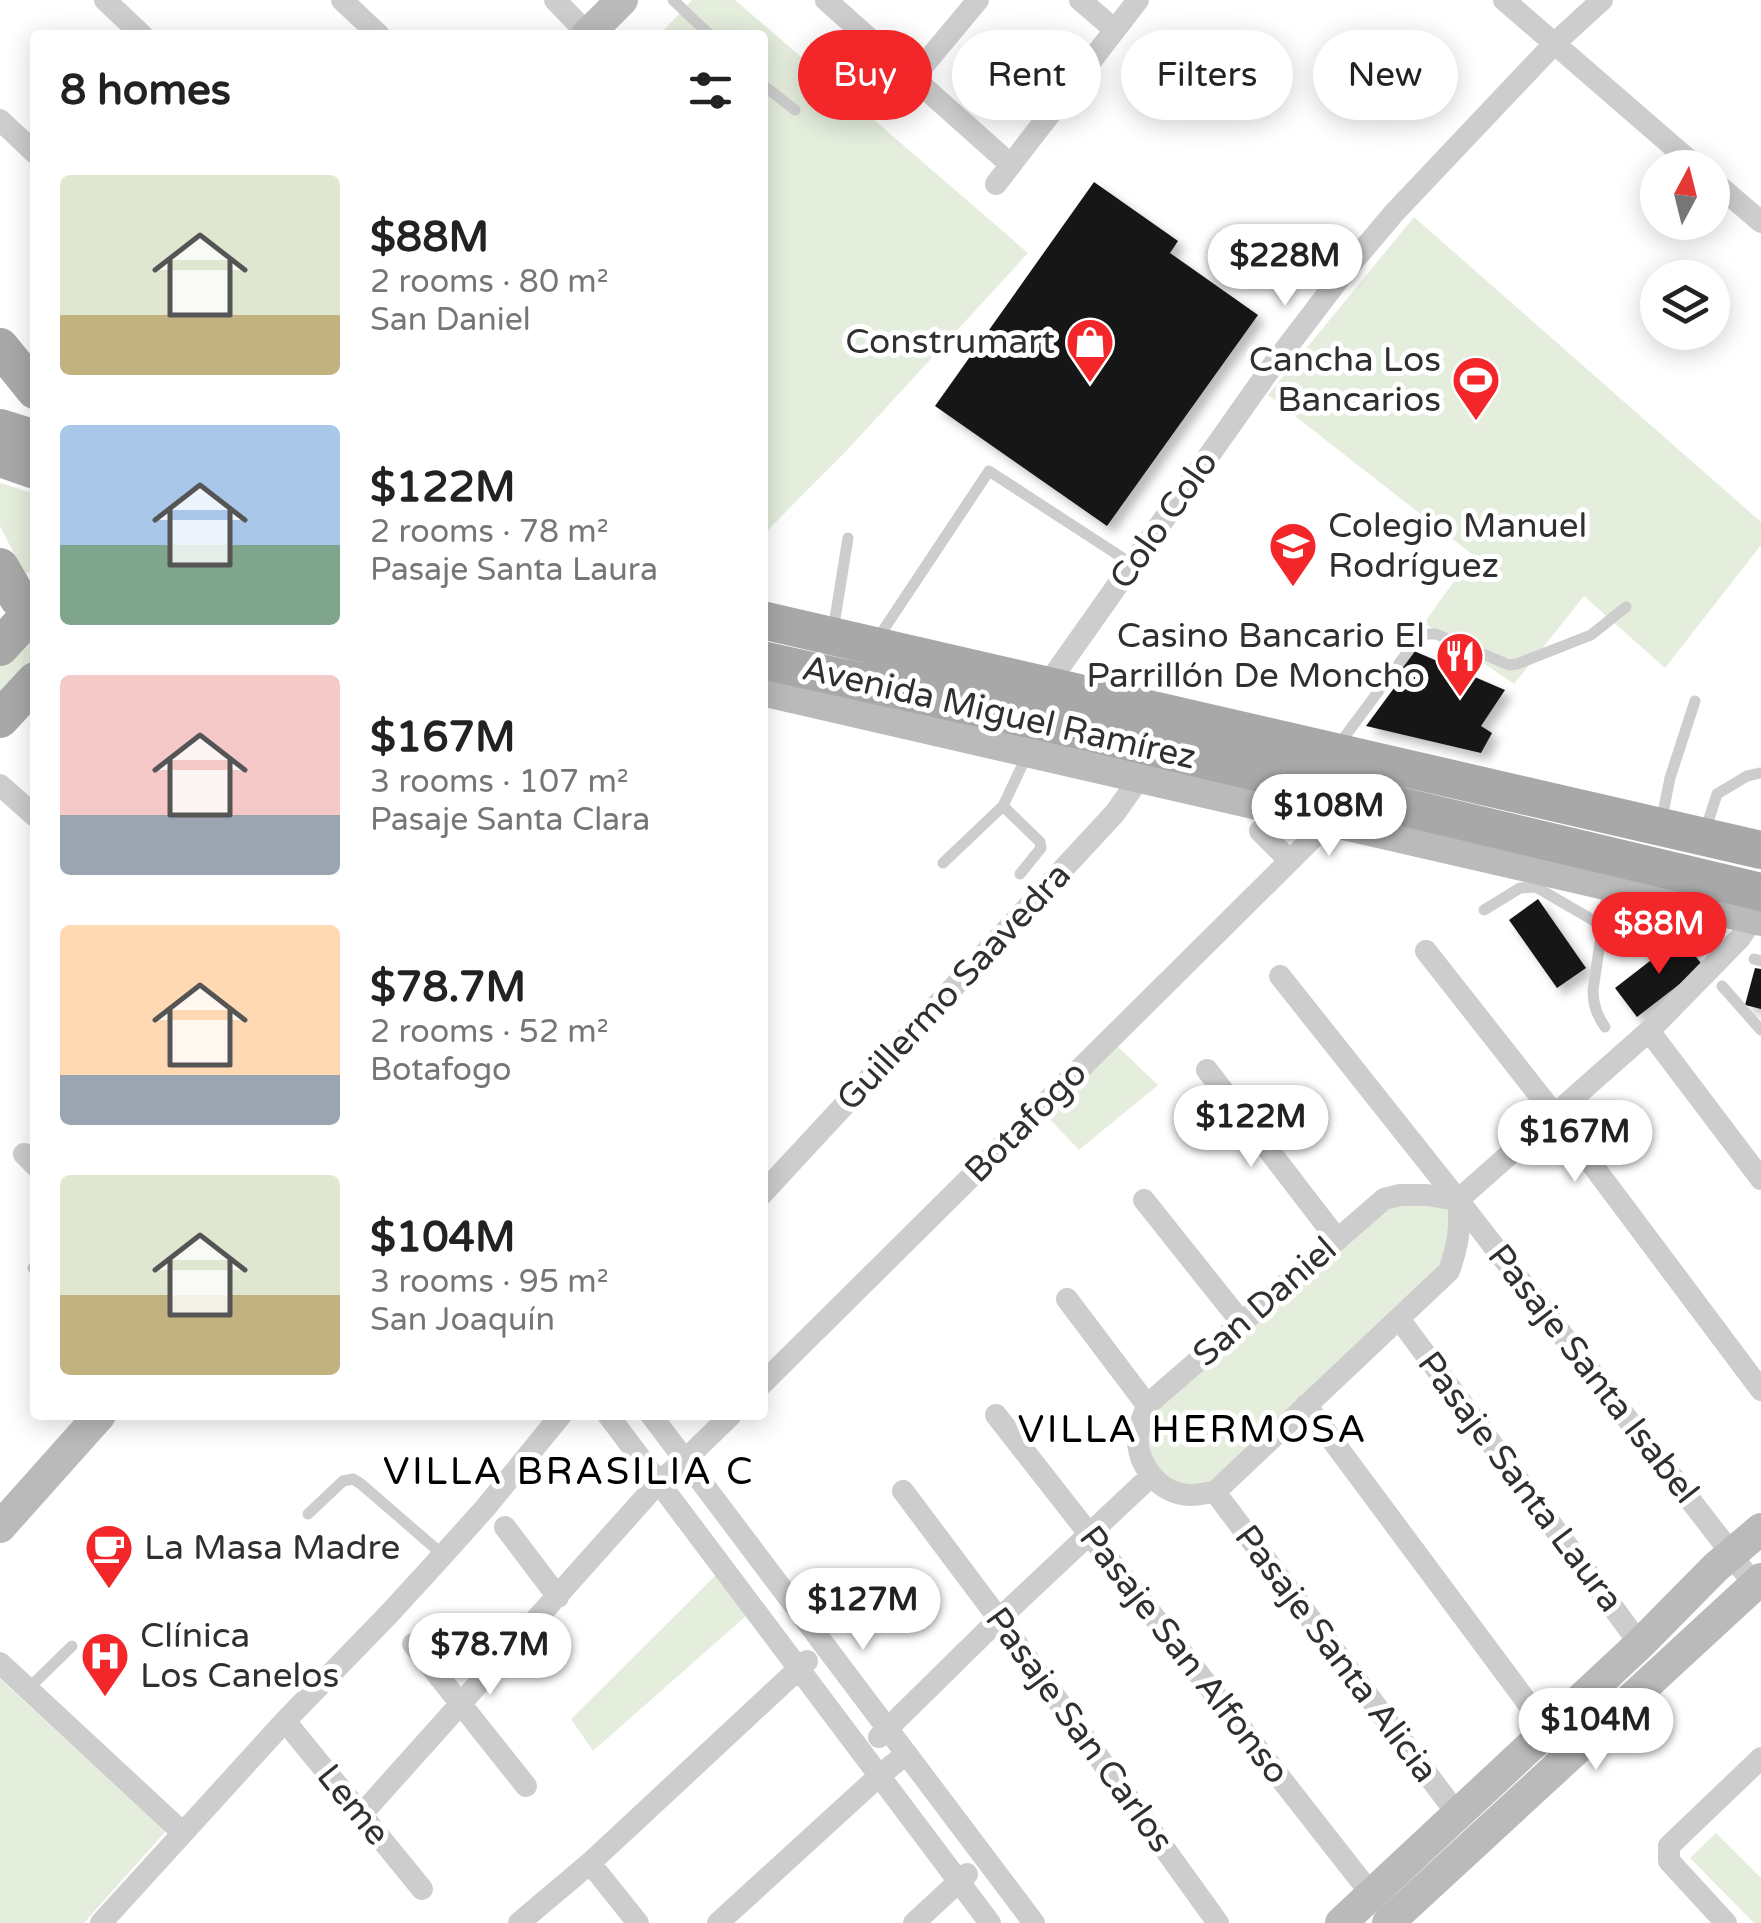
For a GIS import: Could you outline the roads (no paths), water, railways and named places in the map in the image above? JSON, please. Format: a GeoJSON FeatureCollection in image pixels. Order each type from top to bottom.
{"type":"FeatureCollection","features":[{"type":"Feature","properties":{"kind":"main road"},"geometry":{"type":"LineString","coordinates":[[0,346],[30,384]]}},
{"type":"Feature","properties":{"kind":"main road"},"geometry":{"type":"LineString","coordinates":[[0,428],[30,437]]}},
{"type":"Feature","properties":{"kind":"main road"},"geometry":{"type":"LineString","coordinates":[[0,458],[30,468]]}},
{"type":"Feature","properties":{"kind":"main road"},"geometry":{"type":"LineString","coordinates":[[0,566],[18,598],[30,608]]}},
{"type":"Feature","properties":{"kind":"main road"},"geometry":{"type":"LineString","coordinates":[[0,646],[30,616]]}},
{"type":"Feature","properties":{"kind":"main road","name":"Avenida Miguel Ramírez"},"geometry":{"type":"LineString","coordinates":[[768,621],[1761,850]]}},
{"type":"Feature","properties":{"kind":"main road","name":"Avenida Miguel Ramírez"},"geometry":{"type":"LineString","coordinates":[[768,671],[908,693],[1084,732],[1758,910]]}},
{"type":"Feature","properties":{"kind":"main road"},"geometry":{"type":"LineString","coordinates":[[908,693],[929,685],[1047,685]]}},
{"type":"Feature","properties":{"kind":"main road"},"geometry":{"type":"LineString","coordinates":[[0,719],[30,686]]}},
{"type":"Feature","properties":{"kind":"street"},"geometry":{"type":"LineString","coordinates":[[105,0],[137,30]]}},
{"type":"Feature","properties":{"kind":"street"},"geometry":{"type":"LineString","coordinates":[[342,0],[374,30]]}},
{"type":"Feature","properties":{"kind":"street"},"geometry":{"type":"LineString","coordinates":[[554,0],[584,30]]}},
{"type":"Feature","properties":{"kind":"street"},"geometry":{"type":"LineString","coordinates":[[592,30],[622,0]]}},
{"type":"Feature","properties":{"kind":"street"},"geometry":{"type":"LineString","coordinates":[[826,0],[859,30]]}},
{"type":"Feature","properties":{"kind":"street"},"geometry":{"type":"LineString","coordinates":[[932,55],[978,0]]}},
{"type":"Feature","properties":{"kind":"street"},"geometry":{"type":"LineString","coordinates":[[1080,0],[1115,30]]}},
{"type":"Feature","properties":{"kind":"street"},"geometry":{"type":"LineString","coordinates":[[932,98],[1003,174],[1138,0]]}},
{"type":"Feature","properties":{"kind":"street"},"geometry":{"type":"LineString","coordinates":[[1504,0],[1677,150]]}},
{"type":"Feature","properties":{"kind":"street","name":"Colo Colo"},"geometry":{"type":"LineString","coordinates":[[1047,685],[1344,271],[1555,43],[1602,0]]}},
{"type":"Feature","properties":{"kind":"street"},"geometry":{"type":"LineString","coordinates":[[0,120],[30,148]]}},
{"type":"Feature","properties":{"kind":"street"},"geometry":{"type":"LineString","coordinates":[[1730,195],[1761,222]]}},
{"type":"Feature","properties":{"kind":"street"},"geometry":{"type":"LineString","coordinates":[[768,669],[816,632]]}},
{"type":"Feature","properties":{"kind":"street"},"geometry":{"type":"LineString","coordinates":[[768,672],[1029,750],[1609,885],[1758,910],[1740,938],[1649,1030],[1458,1200],[1458,1246],[1449,1271],[1215,1492],[1188,1496],[1165,1489],[1151,1476],[1140,1455],[1138,1431],[1148,1405],[1066,1300]]}},
{"type":"Feature","properties":{"kind":"street","name":"Guillermo Saavedra"},"geometry":{"type":"LineString","coordinates":[[768,1188],[1115,813],[1140,776]]}},
{"type":"Feature","properties":{"kind":"street"},"geometry":{"type":"LineString","coordinates":[[0,786],[30,812]]}},
{"type":"Feature","properties":{"kind":"street","name":"Botafogo"},"geometry":{"type":"LineString","coordinates":[[768,1378],[1330,821]]}},
{"type":"Feature","properties":{"kind":"street"},"geometry":{"type":"LineString","coordinates":[[1260,831],[1290,861]]}},
{"type":"Feature","properties":{"kind":"street"},"geometry":{"type":"LineString","coordinates":[[1426,950],[1556,1115],[1761,1390]]}},
{"type":"Feature","properties":{"kind":"street","name":"Pasaje Santa Isabel"},"geometry":{"type":"LineString","coordinates":[[1280,976],[1458,1200],[1730,1556],[1758,1581]]}},
{"type":"Feature","properties":{"kind":"street"},"geometry":{"type":"LineString","coordinates":[[1649,1030],[1761,1179]]}},
{"type":"Feature","properties":{"kind":"street"},"geometry":{"type":"LineString","coordinates":[[1207,1070],[1337,1238]]}},
{"type":"Feature","properties":{"kind":"street","name":"San Daniel"},"geometry":{"type":"LineString","coordinates":[[1148,1405],[1384,1199],[1427,1195],[1458,1200]]}},
{"type":"Feature","properties":{"kind":"street"},"geometry":{"type":"LineString","coordinates":[[1144,1200],[1242,1322]]}},
{"type":"Feature","properties":{"kind":"street","name":"Pasaje Santa Laura"},"geometry":{"type":"LineString","coordinates":[[1400,1320],[1640,1644]]}},
{"type":"Feature","properties":{"kind":"street"},"geometry":{"type":"LineString","coordinates":[[1306,1406],[1547,1729]]}},
{"type":"Feature","properties":{"kind":"street","name":"Pasaje San Alfonso"},"geometry":{"type":"LineString","coordinates":[[996,1415],[1380,1909]]}},
{"type":"Feature","properties":{"kind":"street"},"geometry":{"type":"LineString","coordinates":[[0,1528],[96,1420]]}},
{"type":"Feature","properties":{"kind":"street"},"geometry":{"type":"LineString","coordinates":[[101,1923],[443,1555],[557,1420]]}},
{"type":"Feature","properties":{"kind":"street"},"geometry":{"type":"LineString","coordinates":[[612,1420],[990,1923]]}},
{"type":"Feature","properties":{"kind":"street"},"geometry":{"type":"LineString","coordinates":[[655,1420],[1034,1923]]}},
{"type":"Feature","properties":{"kind":"street"},"geometry":{"type":"LineString","coordinates":[[361,1815],[658,1482],[726,1420]]}},
{"type":"Feature","properties":{"kind":"street"},"geometry":{"type":"LineString","coordinates":[[861,1752],[1151,1476]]}},
{"type":"Feature","properties":{"kind":"street","name":"Pasaje San Carlos"},"geometry":{"type":"LineString","coordinates":[[902,1491],[1218,1923]]}},
{"type":"Feature","properties":{"kind":"street","name":"Pasaje Santa Alicia"},"geometry":{"type":"LineString","coordinates":[[1215,1492],[1458,1816]]}},
{"type":"Feature","properties":{"kind":"street"},"geometry":{"type":"LineString","coordinates":[[505,1527],[558,1597]]}},
{"type":"Feature","properties":{"kind":"street"},"geometry":{"type":"LineString","coordinates":[[1380,1909],[1458,1816],[1761,1529]]}},
{"type":"Feature","properties":{"kind":"street"},"geometry":{"type":"LineString","coordinates":[[1340,1923],[1380,1909],[1758,1581]]}},
{"type":"Feature","properties":{"kind":"street"},"geometry":{"type":"LineString","coordinates":[[412,1644],[526,1786]]}},
{"type":"Feature","properties":{"kind":"street"},"geometry":{"type":"LineString","coordinates":[[519,1923],[825,1646]]}},
{"type":"Feature","properties":{"kind":"street"},"geometry":{"type":"LineString","coordinates":[[0,1663],[183,1833]]}},
{"type":"Feature","properties":{"kind":"street","name":"Leme"},"geometry":{"type":"LineString","coordinates":[[285,1721],[422,1890]]}},
{"type":"Feature","properties":{"kind":"street"},"geometry":{"type":"LineString","coordinates":[[718,1923],[906,1754]]}},
{"type":"Feature","properties":{"kind":"street"},"geometry":{"type":"LineString","coordinates":[[1726,1923],[1669,1861],[1669,1846],[1761,1758]]}},
{"type":"Feature","properties":{"kind":"street"},"geometry":{"type":"LineString","coordinates":[[914,1923],[985,1859]]}},
{"type":"Feature","properties":{"kind":"street"},"geometry":{"type":"LineString","coordinates":[[590,1862],[638,1923]]}},
{"type":"Feature","properties":{"kind":"lane"},"geometry":{"type":"LineString","coordinates":[[673,0],[705,30]]}},
{"type":"Feature","properties":{"kind":"lane"},"geometry":{"type":"LineString","coordinates":[[768,89],[795,110]]}},
{"type":"Feature","properties":{"kind":"lane"},"geometry":{"type":"LineString","coordinates":[[874,644],[988,471],[1132,564]]}},
{"type":"Feature","properties":{"kind":"lane"},"geometry":{"type":"LineString","coordinates":[[816,632],[848,538]]}},
{"type":"Feature","properties":{"kind":"lane"},"geometry":{"type":"LineString","coordinates":[[1335,751],[1421,634],[1436,634],[1509,665],[1517,664],[1591,635],[1626,607]]}},
{"type":"Feature","properties":{"kind":"lane"},"geometry":{"type":"LineString","coordinates":[[1660,827],[1670,778],[1695,700]]}},
{"type":"Feature","properties":{"kind":"lane"},"geometry":{"type":"LineString","coordinates":[[943,863],[1003,806],[1029,750]]}},
{"type":"Feature","properties":{"kind":"lane"},"geometry":{"type":"LineString","coordinates":[[1703,837],[1718,794],[1746,776],[1761,773]]}},
{"type":"Feature","properties":{"kind":"lane"},"geometry":{"type":"LineString","coordinates":[[1003,806],[1040,842],[1041,848],[1020,874]]}},
{"type":"Feature","properties":{"kind":"lane"},"geometry":{"type":"LineString","coordinates":[[1605,1027],[1593,1002],[1609,885]]}},
{"type":"Feature","properties":{"kind":"lane"},"geometry":{"type":"LineString","coordinates":[[1484,910],[1520,888],[1536,887],[1603,926]]}},
{"type":"Feature","properties":{"kind":"lane"},"geometry":{"type":"LineString","coordinates":[[1722,986],[1761,1030]]}},
{"type":"Feature","properties":{"kind":"lane"},"geometry":{"type":"LineString","coordinates":[[308,1514],[343,1481],[352,1480],[443,1555]]}},
{"type":"Feature","properties":{"kind":"lane"},"geometry":{"type":"LineString","coordinates":[[28,1689],[72,1646]]}},
{"type":"Feature","properties":{"kind":"place","name":"Construmart"},"geometry":{"type":"Point","coordinates":[1090,384]}},
{"type":"Feature","properties":{"kind":"place","name":"Cancha Los Bancarios"},"geometry":{"type":"Point","coordinates":[1476,422]}},
{"type":"Feature","properties":{"kind":"place","name":"Colegio Manuel Rodríguez"},"geometry":{"type":"Point","coordinates":[1293,588]}},
{"type":"Feature","properties":{"kind":"place","name":"Casino Bancario El Parrillón De Moncho"},"geometry":{"type":"Point","coordinates":[1460,698]}},
{"type":"Feature","properties":{"kind":"place","name":"La Masa Madre"},"geometry":{"type":"Point","coordinates":[109,1590]}},
{"type":"Feature","properties":{"kind":"place","name":"Clínica Los Canelos"},"geometry":{"type":"Point","coordinates":[105,1698]}},
{"type":"Feature","properties":{"kind":"district","name":"VILLA HERMOSA"},"geometry":{"type":"Point","coordinates":[1193,1430]}},
{"type":"Feature","properties":{"kind":"district","name":"VILLA BRASILIA C"},"geometry":{"type":"Point","coordinates":[569,1472]}}]}
